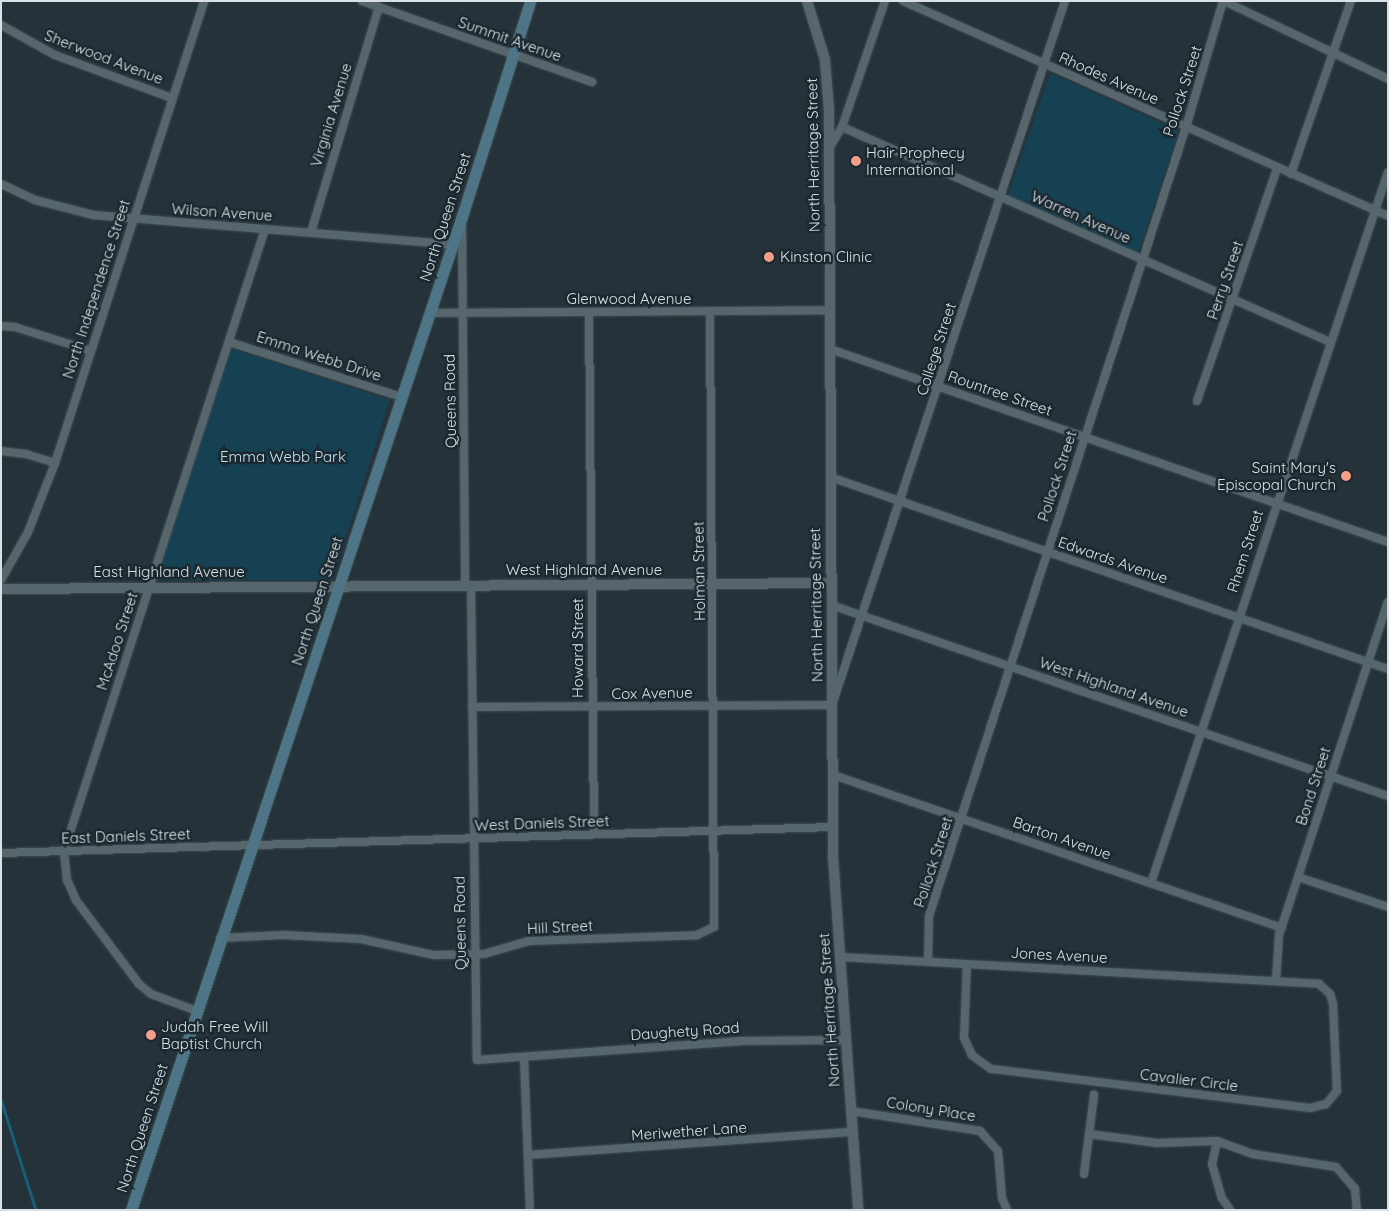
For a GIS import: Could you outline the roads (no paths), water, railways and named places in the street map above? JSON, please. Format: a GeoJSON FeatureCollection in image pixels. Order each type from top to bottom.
{"type":"FeatureCollection","features":[{"type":"Feature","properties":{"kind":"main road","name":"North Queen Street"},"geometry":{"type":"LineString","coordinates":[[131,1210],[462,216],[530,1]]}},
{"type":"Feature","properties":{"kind":"street","name":"North Independence Street"},"geometry":{"type":"LineString","coordinates":[[1,580],[28,532],[55,463],[204,1]]}},
{"type":"Feature","properties":{"kind":"street","name":"Summit Avenue"},"geometry":{"type":"LineString","coordinates":[[362,1],[592,82]]}},
{"type":"Feature","properties":{"kind":"street","name":"North Herritage Street"},"geometry":{"type":"LineString","coordinates":[[807,1],[825,60],[830,147],[830,583],[833,826],[840,957],[858,1210]]}},
{"type":"Feature","properties":{"kind":"street"},"geometry":{"type":"LineString","coordinates":[[830,147],[842,127],[886,1]]}},
{"type":"Feature","properties":{"kind":"street","name":"Rhodes Avenue"},"geometry":{"type":"LineString","coordinates":[[902,1],[1388,216]]}},
{"type":"Feature","properties":{"kind":"street","name":"College Street"},"geometry":{"type":"LineString","coordinates":[[832,705],[901,502],[1065,1]]}},
{"type":"Feature","properties":{"kind":"street"},"geometry":{"type":"LineString","coordinates":[[1223,1],[1388,79]]}},
{"type":"Feature","properties":{"kind":"street","name":"Pollock Street"},"geometry":{"type":"LineString","coordinates":[[928,961],[929,916],[1141,259],[1186,127],[1223,1]]}},
{"type":"Feature","properties":{"kind":"street"},"geometry":{"type":"LineString","coordinates":[[1291,174],[1351,1]]}},
{"type":"Feature","properties":{"kind":"street","name":"Virginia Avenue"},"geometry":{"type":"LineString","coordinates":[[311,232],[379,7]]}},
{"type":"Feature","properties":{"kind":"street","name":"Sherwood Avenue"},"geometry":{"type":"LineString","coordinates":[[1,25],[55,55],[172,98]]}},
{"type":"Feature","properties":{"kind":"street","name":"Warren Avenue"},"geometry":{"type":"LineString","coordinates":[[842,127],[1330,342]]}},
{"type":"Feature","properties":{"kind":"street","name":"Perry Street"},"geometry":{"type":"LineString","coordinates":[[1198,401],[1277,168]]}},
{"type":"Feature","properties":{"kind":"street","name":"Rhem Street"},"geometry":{"type":"LineString","coordinates":[[1151,883],[1275,503],[1388,172]]}},
{"type":"Feature","properties":{"kind":"street","name":"Wilson Avenue"},"geometry":{"type":"LineString","coordinates":[[1,184],[68,210],[133,219],[446,244]]}},
{"type":"Feature","properties":{"kind":"street"},"geometry":{"type":"LineString","coordinates":[[1,192],[10,189]]}},
{"type":"Feature","properties":{"kind":"street","name":"Queens Road"},"geometry":{"type":"LineString","coordinates":[[462,216],[477,1060],[524,1057]]}},
{"type":"Feature","properties":{"kind":"street","name":"McAdoo Street"},"geometry":{"type":"LineString","coordinates":[[197,1010],[150,994],[139,984],[76,900],[67,880],[64,851],[265,229]]}},
{"type":"Feature","properties":{"kind":"street","name":"Glenwood Avenue"},"geometry":{"type":"LineString","coordinates":[[429,313],[710,313],[829,310]]}},
{"type":"Feature","properties":{"kind":"street","name":"Howard Street"},"geometry":{"type":"LineString","coordinates":[[589,312],[594,834]]}},
{"type":"Feature","properties":{"kind":"street","name":"Holman Street"},"geometry":{"type":"LineString","coordinates":[[710,313],[714,830]]}},
{"type":"Feature","properties":{"kind":"street"},"geometry":{"type":"LineString","coordinates":[[1,326],[15,327],[91,351]]}},
{"type":"Feature","properties":{"kind":"street","name":"Emma Webb Drive"},"geometry":{"type":"LineString","coordinates":[[229,342],[401,397]]}},
{"type":"Feature","properties":{"kind":"street","name":"Rountree Street"},"geometry":{"type":"LineString","coordinates":[[830,349],[1388,542]]}},
{"type":"Feature","properties":{"kind":"street"},"geometry":{"type":"LineString","coordinates":[[1,451],[26,454],[55,463]]}},
{"type":"Feature","properties":{"kind":"street","name":"Edwards Avenue"},"geometry":{"type":"LineString","coordinates":[[830,477],[1388,669]]}},
{"type":"Feature","properties":{"kind":"street","name":"West Highland Avenue"},"geometry":{"type":"LineString","coordinates":[[337,588],[468,585],[830,583]]}},
{"type":"Feature","properties":{"kind":"street","name":"East Highland Avenue"},"geometry":{"type":"LineString","coordinates":[[1,588],[149,586],[337,588]]}},
{"type":"Feature","properties":{"kind":"street","name":"Bond Street"},"geometry":{"type":"LineString","coordinates":[[1276,980],[1282,928],[1388,602]]}},
{"type":"Feature","properties":{"kind":"street","name":"West Highland Avenue"},"geometry":{"type":"LineString","coordinates":[[831,605],[1388,796]]}},
{"type":"Feature","properties":{"kind":"street","name":"Cox Avenue"},"geometry":{"type":"LineString","coordinates":[[472,707],[593,708],[832,705]]}},
{"type":"Feature","properties":{"kind":"street","name":"Barton Avenue"},"geometry":{"type":"LineString","coordinates":[[833,775],[1282,928]]}},
{"type":"Feature","properties":{"kind":"street","name":"West Daniels Street"},"geometry":{"type":"LineString","coordinates":[[251,846],[833,826]]}},
{"type":"Feature","properties":{"kind":"street","name":"Hill Street"},"geometry":{"type":"LineString","coordinates":[[220,938],[282,935],[361,939],[434,955],[474,954],[529,941],[697,935],[710,932],[716,921],[714,830]]}},
{"type":"Feature","properties":{"kind":"street","name":"East Daniels Street"},"geometry":{"type":"LineString","coordinates":[[1,853],[251,846]]}},
{"type":"Feature","properties":{"kind":"street"},"geometry":{"type":"LineString","coordinates":[[1298,877],[1388,908]]}},
{"type":"Feature","properties":{"kind":"street","name":"Jones Avenue"},"geometry":{"type":"LineString","coordinates":[[840,957],[1276,980]]}},
{"type":"Feature","properties":{"kind":"street","name":"Cavalier Circle"},"geometry":{"type":"LineString","coordinates":[[967,964],[964,1038],[972,1055],[991,1069],[1298,1107],[1326,1104],[1339,1083],[1330,994],[1319,984],[1276,980]]}},
{"type":"Feature","properties":{"kind":"street","name":"Daughety Road"},"geometry":{"type":"LineString","coordinates":[[524,1057],[739,1041],[847,1040]]}},
{"type":"Feature","properties":{"kind":"street"},"geometry":{"type":"LineString","coordinates":[[524,1057],[530,1210]]}},
{"type":"Feature","properties":{"kind":"street"},"geometry":{"type":"LineString","coordinates":[[1084,1174],[1094,1095]]}},
{"type":"Feature","properties":{"kind":"street","name":"Colony Place"},"geometry":{"type":"LineString","coordinates":[[851,1111],[980,1131],[998,1151],[1002,1198],[1007,1210]]}},
{"type":"Feature","properties":{"kind":"street","name":"Meriwether Lane"},"geometry":{"type":"LineString","coordinates":[[528,1155],[852,1132]]}},
{"type":"Feature","properties":{"kind":"street"},"geometry":{"type":"LineString","coordinates":[[1089,1134],[1162,1143],[1217,1141],[1253,1154],[1336,1167],[1355,1189],[1357,1210]]}},
{"type":"Feature","properties":{"kind":"street"},"geometry":{"type":"LineString","coordinates":[[1217,1141],[1212,1164],[1222,1198],[1230,1210]]}},
{"type":"Feature","properties":{"kind":"waterway"},"geometry":{"type":"LineString","coordinates":[[1,1099],[36,1210]]}},
{"type":"Feature","properties":{"kind":"place","name":"Hair Prophecy International"},"geometry":{"type":"Point","coordinates":[856,161]}},
{"type":"Feature","properties":{"kind":"place","name":"Kinston Clinic"},"geometry":{"type":"Point","coordinates":[769,257]}},
{"type":"Feature","properties":{"kind":"place","name":"Saint Mary's Episcopal Church"},"geometry":{"type":"Point","coordinates":[1346,476]}},
{"type":"Feature","properties":{"kind":"place","name":"Judah Free Will Baptist Church"},"geometry":{"type":"Point","coordinates":[151,1035]}},
{"type":"Feature","properties":{"kind":"park label","name":"Emma Webb Park"},"geometry":{"type":"Point","coordinates":[283,457]}}]}
